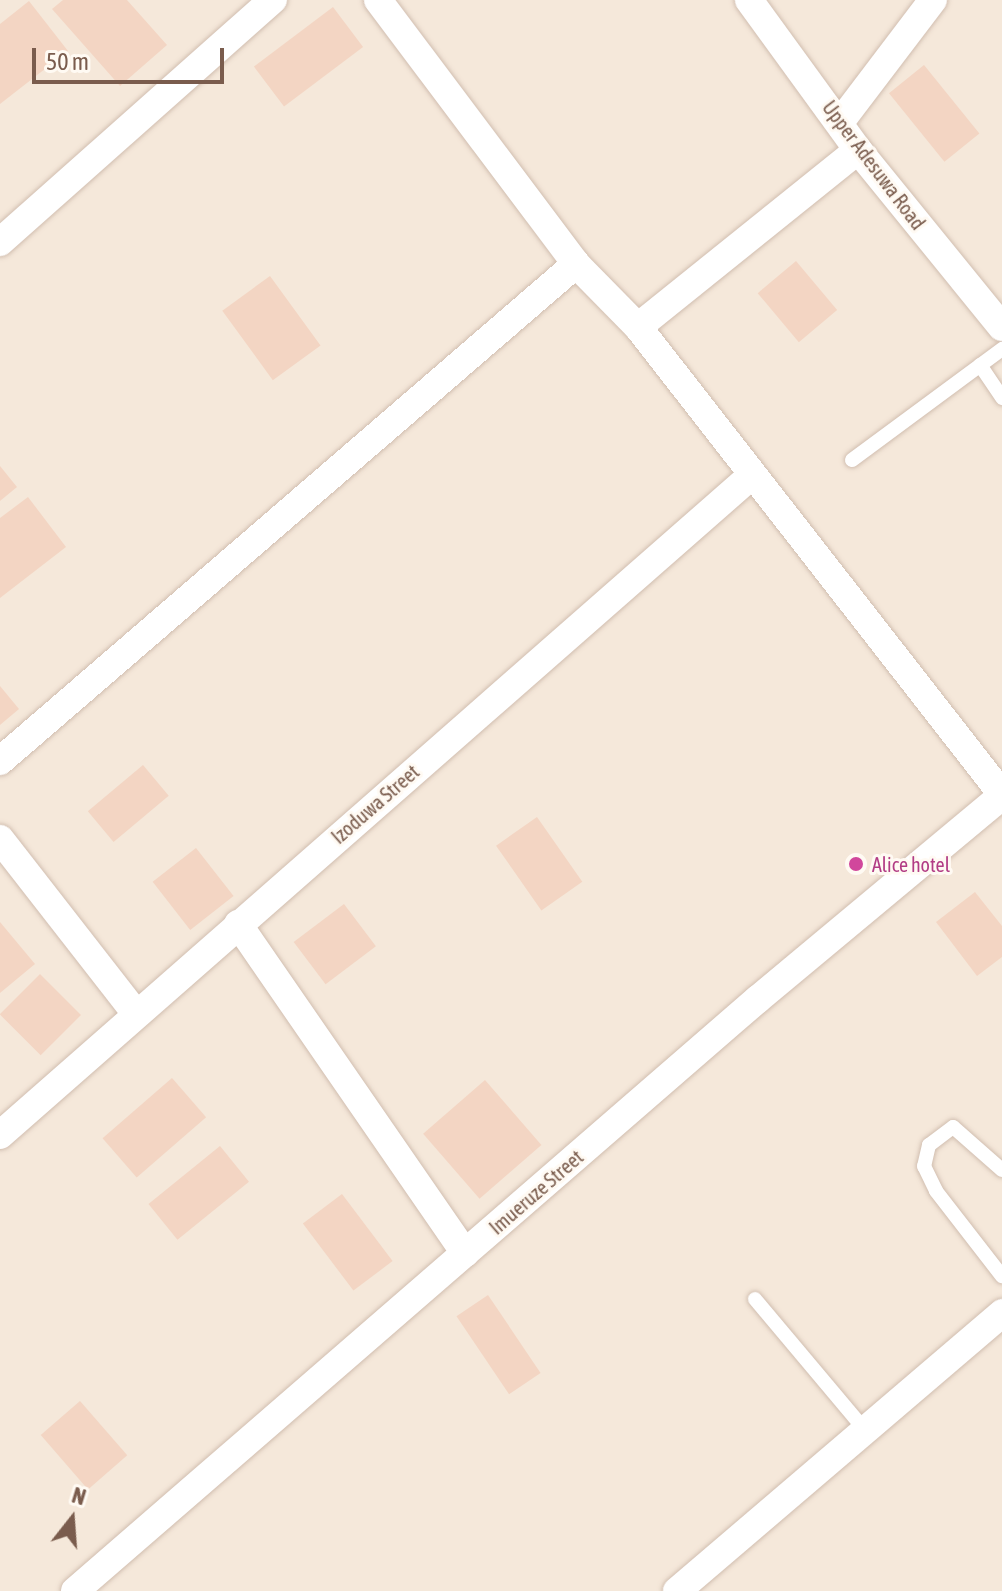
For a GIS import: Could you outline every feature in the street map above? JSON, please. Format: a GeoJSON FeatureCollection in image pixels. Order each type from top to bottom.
{"type":"FeatureCollection","features":[{"type":"Feature","properties":{"kind":"street"},"geometry":{"type":"LineString","coordinates":[[0,242],[273,0]]}},
{"type":"Feature","properties":{"kind":"street"},"geometry":{"type":"LineString","coordinates":[[378,0],[576,264],[638,327],[1002,795]]}},
{"type":"Feature","properties":{"kind":"street","name":"Upper Adesuwa Road"},"geometry":{"type":"LineString","coordinates":[[749,0],[841,121],[858,150],[998,314]]}},
{"type":"Feature","properties":{"kind":"street"},"geometry":{"type":"LineString","coordinates":[[841,121],[933,0]]}},
{"type":"Feature","properties":{"kind":"street"},"geometry":{"type":"LineString","coordinates":[[638,327],[858,150]]}},
{"type":"Feature","properties":{"kind":"street"},"geometry":{"type":"LineString","coordinates":[[0,761],[576,264]]}},
{"type":"Feature","properties":{"kind":"street","name":"Izoduwa Street"},"geometry":{"type":"LineString","coordinates":[[0,1135],[752,475]]}},
{"type":"Feature","properties":{"kind":"street","name":"Imueruze Street"},"geometry":{"type":"LineString","coordinates":[[75,1591],[1002,795]]}},
{"type":"Feature","properties":{"kind":"street"},"geometry":{"type":"LineString","coordinates":[[0,839],[136,1014]]}},
{"type":"Feature","properties":{"kind":"street"},"geometry":{"type":"LineString","coordinates":[[238,924],[465,1253]]}},
{"type":"Feature","properties":{"kind":"street"},"geometry":{"type":"LineString","coordinates":[[688,1587],[864,1429],[1002,1313]]}},
{"type":"Feature","properties":{"kind":"lane"},"geometry":{"type":"LineString","coordinates":[[852,460],[1002,349]]}},
{"type":"Feature","properties":{"kind":"lane"},"geometry":{"type":"LineString","coordinates":[[980,365],[1002,398]]}},
{"type":"Feature","properties":{"kind":"lane"},"geometry":{"type":"LineString","coordinates":[[1002,1170],[953,1127],[929,1145],[924,1166],[936,1191],[1002,1276]]}},
{"type":"Feature","properties":{"kind":"lane"},"geometry":{"type":"LineString","coordinates":[[755,1299],[864,1429]]}},
{"type":"Feature","properties":{"kind":"shaded area"},"geometry":{"type":"Polygon","coordinates":[[[0,0],[1002,0],[1002,1591],[0,1591],[0,0]]]}},
{"type":"Feature","properties":{"kind":"building"},"geometry":{"type":"Polygon","coordinates":[[[63,0],[127,0],[167,45],[120,86],[52,9],[63,0]]]}},
{"type":"Feature","properties":{"kind":"building"},"geometry":{"type":"Polygon","coordinates":[[[29,1],[68,51],[0,104],[0,24],[29,1]]]}},
{"type":"Feature","properties":{"kind":"building"},"geometry":{"type":"Polygon","coordinates":[[[333,7],[363,47],[284,107],[254,67],[333,7]]]}},
{"type":"Feature","properties":{"kind":"building"},"geometry":{"type":"Polygon","coordinates":[[[924,65],[979,133],[944,162],[889,93],[924,65]]]}},
{"type":"Feature","properties":{"kind":"building"},"geometry":{"type":"Polygon","coordinates":[[[796,261],[837,310],[799,342],[758,293],[796,261]]]}},
{"type":"Feature","properties":{"kind":"building"},"geometry":{"type":"Polygon","coordinates":[[[270,276],[321,346],[273,380],[222,311],[270,276]]]}},
{"type":"Feature","properties":{"kind":"building"},"geometry":{"type":"Polygon","coordinates":[[[0,466],[17,487],[0,501],[0,466]]]}},
{"type":"Feature","properties":{"kind":"building"},"geometry":{"type":"Polygon","coordinates":[[[28,497],[66,547],[0,598],[0,518],[28,497]]]}},
{"type":"Feature","properties":{"kind":"building"},"geometry":{"type":"Polygon","coordinates":[[[0,686],[19,709],[0,725],[0,686]]]}},
{"type":"Feature","properties":{"kind":"building"},"geometry":{"type":"Polygon","coordinates":[[[143,765],[169,796],[114,842],[88,811],[143,765]]]}},
{"type":"Feature","properties":{"kind":"building"},"geometry":{"type":"Polygon","coordinates":[[[537,817],[582,882],[541,910],[496,846],[537,817]]]}},
{"type":"Feature","properties":{"kind":"building"},"geometry":{"type":"Polygon","coordinates":[[[196,848],[234,896],[190,930],[153,882],[196,848]]]}},
{"type":"Feature","properties":{"kind":"building"},"geometry":{"type":"Polygon","coordinates":[[[975,892],[1002,926],[1002,957],[977,976],[936,922],[975,892]]]}},
{"type":"Feature","properties":{"kind":"building"},"geometry":{"type":"Polygon","coordinates":[[[344,904],[376,946],[326,984],[294,942],[344,904]]]}},
{"type":"Feature","properties":{"kind":"building"},"geometry":{"type":"Polygon","coordinates":[[[0,922],[35,964],[0,993],[0,922]]]}},
{"type":"Feature","properties":{"kind":"building"},"geometry":{"type":"Polygon","coordinates":[[[40,974],[81,1015],[41,1055],[0,1015],[40,974]]]}},
{"type":"Feature","properties":{"kind":"building"},"geometry":{"type":"Polygon","coordinates":[[[172,1078],[206,1117],[137,1178],[103,1138],[172,1078]]]}},
{"type":"Feature","properties":{"kind":"building"},"geometry":{"type":"Polygon","coordinates":[[[485,1080],[541,1145],[480,1199],[423,1134],[485,1080]]]}},
{"type":"Feature","properties":{"kind":"building"},"geometry":{"type":"Polygon","coordinates":[[[220,1146],[249,1182],[177,1240],[149,1204],[220,1146]]]}},
{"type":"Feature","properties":{"kind":"building"},"geometry":{"type":"Polygon","coordinates":[[[342,1194],[393,1261],[353,1291],[303,1223],[342,1194]]]}},
{"type":"Feature","properties":{"kind":"building"},"geometry":{"type":"Polygon","coordinates":[[[488,1295],[541,1373],[509,1394],[456,1316],[488,1295]]]}},
{"type":"Feature","properties":{"kind":"building"},"geometry":{"type":"Polygon","coordinates":[[[80,1401],[127,1455],[88,1489],[41,1435],[80,1401]]]}},
{"type":"Feature","properties":{"kind":"place","name":"Alice hotel"},"geometry":{"type":"Point","coordinates":[856,864]}}]}
